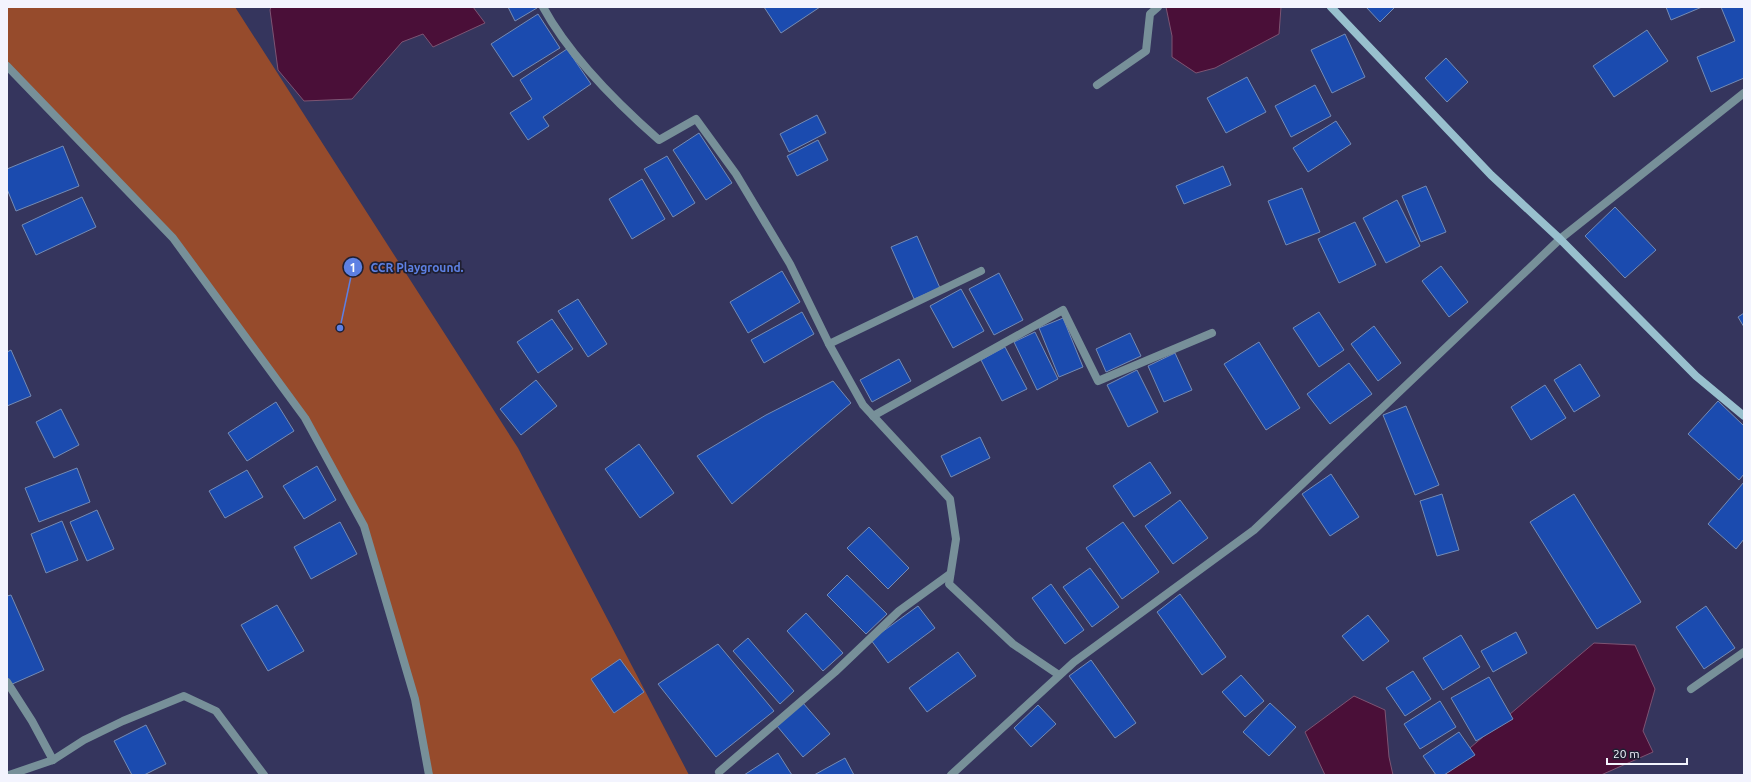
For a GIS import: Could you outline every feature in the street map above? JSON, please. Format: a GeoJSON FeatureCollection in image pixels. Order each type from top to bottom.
{"type":"FeatureCollection","features":[{"type":"Feature","properties":{"kind":"street"},"geometry":{"type":"LineString","coordinates":[[543,7],[555,30],[623,108],[659,140],[696,119],[736,174],[790,264],[829,344],[863,404],[950,499],[956,539],[949,584],[1013,644],[1059,675]]}},
{"type":"Feature","properties":{"kind":"street"},"geometry":{"type":"LineString","coordinates":[[1097,85],[1146,50],[1150,14],[1158,7]]}},
{"type":"Feature","properties":{"kind":"street"},"geometry":{"type":"LineString","coordinates":[[1331,7],[1491,175],[1560,239],[1696,376],[1744,416]]}},
{"type":"Feature","properties":{"kind":"street"},"geometry":{"type":"LineString","coordinates":[[7,66],[173,238],[305,418],[364,526],[415,699],[429,775]]}},
{"type":"Feature","properties":{"kind":"street"},"geometry":{"type":"LineString","coordinates":[[951,775],[1080,657],[1254,530],[1560,239],[1744,93]]}},
{"type":"Feature","properties":{"kind":"street"},"geometry":{"type":"LineString","coordinates":[[829,344],[981,271]]}},
{"type":"Feature","properties":{"kind":"street"},"geometry":{"type":"LineString","coordinates":[[873,416],[1063,310],[1098,381],[1212,333]]}},
{"type":"Feature","properties":{"kind":"street"},"geometry":{"type":"LineString","coordinates":[[719,772],[835,672],[899,611],[950,574]]}},
{"type":"Feature","properties":{"kind":"street"},"geometry":{"type":"LineString","coordinates":[[1691,689],[1744,652]]}},
{"type":"Feature","properties":{"kind":"street"},"geometry":{"type":"LineString","coordinates":[[7,682],[32,722],[53,760]]}},
{"type":"Feature","properties":{"kind":"street"},"geometry":{"type":"LineString","coordinates":[[9,775],[53,760],[90,737],[123,721],[184,696],[216,711],[264,775]]}},
{"type":"Feature","properties":{"kind":"shaded area"},"geometry":{"type":"Polygon","coordinates":[[[7,7],[235,7],[518,448],[689,775],[429,775],[415,699],[364,526],[305,418],[173,238],[7,66],[7,7]]]}},
{"type":"Feature","properties":{"kind":"shaded area"},"geometry":{"type":"Polygon","coordinates":[[[271,7],[473,7],[485,23],[433,47],[423,34],[402,42],[352,99],[304,101],[278,70],[270,10],[271,7]]]}},
{"type":"Feature","properties":{"kind":"shaded area"},"geometry":{"type":"Polygon","coordinates":[[[1166,7],[1281,7],[1279,34],[1215,68],[1196,73],[1172,57],[1172,36],[1166,7]]]}},
{"type":"Feature","properties":{"kind":"shaded area"},"geometry":{"type":"Polygon","coordinates":[[[1594,643],[1635,645],[1655,689],[1643,731],[1653,752],[1601,775],[1438,775],[1594,643]]]}},
{"type":"Feature","properties":{"kind":"shaded area"},"geometry":{"type":"Polygon","coordinates":[[[1354,696],[1385,710],[1389,757],[1393,775],[1325,775],[1305,732],[1354,696]]]}},
{"type":"Feature","properties":{"kind":"building"},"geometry":{"type":"Polygon","coordinates":[[[508,7],[537,7],[537,8],[515,21],[508,7]]]}},
{"type":"Feature","properties":{"kind":"building"},"geometry":{"type":"Polygon","coordinates":[[[764,7],[820,7],[781,33],[764,7]]]}},
{"type":"Feature","properties":{"kind":"building"},"geometry":{"type":"Polygon","coordinates":[[[1366,7],[1395,7],[1380,22],[1366,7]]]}},
{"type":"Feature","properties":{"kind":"building"},"geometry":{"type":"Polygon","coordinates":[[[1666,7],[1702,7],[1671,20],[1666,7]]]}},
{"type":"Feature","properties":{"kind":"building"},"geometry":{"type":"Polygon","coordinates":[[[1721,7],[1744,7],[1744,78],[1711,92],[1697,57],[1735,41],[1721,7]]]}},
{"type":"Feature","properties":{"kind":"building"},"geometry":{"type":"Polygon","coordinates":[[[538,14],[560,48],[513,77],[491,44],[538,14]]]}},
{"type":"Feature","properties":{"kind":"building"},"geometry":{"type":"Polygon","coordinates":[[[1647,30],[1668,61],[1614,97],[1593,66],[1647,30]]]}},
{"type":"Feature","properties":{"kind":"building"},"geometry":{"type":"Polygon","coordinates":[[[1345,34],[1365,77],[1332,93],[1311,50],[1345,34]]]}},
{"type":"Feature","properties":{"kind":"building"},"geometry":{"type":"Polygon","coordinates":[[[567,49],[591,84],[543,117],[549,126],[528,140],[510,113],[532,99],[520,80],[567,49]]]}},
{"type":"Feature","properties":{"kind":"building"},"geometry":{"type":"Polygon","coordinates":[[[1446,58],[1468,82],[1447,102],[1425,78],[1446,58]]]}},
{"type":"Feature","properties":{"kind":"building"},"geometry":{"type":"Polygon","coordinates":[[[1247,77],[1266,112],[1226,133],[1207,98],[1247,77]]]}},
{"type":"Feature","properties":{"kind":"building"},"geometry":{"type":"Polygon","coordinates":[[[1315,85],[1331,116],[1291,137],[1275,106],[1315,85]]]}},
{"type":"Feature","properties":{"kind":"building"},"geometry":{"type":"Polygon","coordinates":[[[817,115],[826,133],[789,152],[780,134],[817,115]]]}},
{"type":"Feature","properties":{"kind":"building"},"geometry":{"type":"Polygon","coordinates":[[[1336,121],[1351,144],[1308,172],[1293,148],[1336,121]]]}},
{"type":"Feature","properties":{"kind":"building"},"geometry":{"type":"Polygon","coordinates":[[[699,133],[732,183],[706,200],[673,150],[699,133]]]}},
{"type":"Feature","properties":{"kind":"building"},"geometry":{"type":"Polygon","coordinates":[[[818,140],[828,160],[797,176],[787,156],[818,140]]]}},
{"type":"Feature","properties":{"kind":"building"},"geometry":{"type":"Polygon","coordinates":[[[63,146],[79,186],[16,211],[7,189],[7,169],[63,146]]]}},
{"type":"Feature","properties":{"kind":"building"},"geometry":{"type":"Polygon","coordinates":[[[667,156],[695,203],[673,217],[644,169],[667,156]]]}},
{"type":"Feature","properties":{"kind":"building"},"geometry":{"type":"Polygon","coordinates":[[[1223,166],[1231,185],[1184,204],[1176,186],[1223,166]]]}},
{"type":"Feature","properties":{"kind":"building"},"geometry":{"type":"Polygon","coordinates":[[[642,179],[665,219],[632,239],[609,199],[642,179]]]}},
{"type":"Feature","properties":{"kind":"building"},"geometry":{"type":"Polygon","coordinates":[[[1426,186],[1446,232],[1421,242],[1402,196],[1426,186]]]}},
{"type":"Feature","properties":{"kind":"building"},"geometry":{"type":"Polygon","coordinates":[[[1302,188],[1320,232],[1286,245],[1268,201],[1302,188]]]}},
{"type":"Feature","properties":{"kind":"building"},"geometry":{"type":"Polygon","coordinates":[[[82,197],[96,227],[36,255],[22,225],[82,197]]]}},
{"type":"Feature","properties":{"kind":"building"},"geometry":{"type":"Polygon","coordinates":[[[1397,200],[1420,246],[1386,263],[1363,218],[1397,200]]]}},
{"type":"Feature","properties":{"kind":"building"},"geometry":{"type":"Polygon","coordinates":[[[1615,207],[1656,250],[1625,278],[1585,236],[1615,207]]]}},
{"type":"Feature","properties":{"kind":"building"},"geometry":{"type":"Polygon","coordinates":[[[1355,222],[1376,265],[1339,283],[1318,239],[1355,222]]]}},
{"type":"Feature","properties":{"kind":"building"},"geometry":{"type":"Polygon","coordinates":[[[917,236],[940,288],[914,299],[891,247],[917,236]]]}},
{"type":"Feature","properties":{"kind":"building"},"geometry":{"type":"Polygon","coordinates":[[[1441,266],[1468,302],[1449,317],[1422,281],[1441,266]]]}},
{"type":"Feature","properties":{"kind":"building"},"geometry":{"type":"Polygon","coordinates":[[[782,271],[800,302],[748,333],[730,302],[782,271]]]}},
{"type":"Feature","properties":{"kind":"building"},"geometry":{"type":"Polygon","coordinates":[[[999,273],[1023,320],[994,335],[969,289],[999,273]]]}},
{"type":"Feature","properties":{"kind":"building"},"geometry":{"type":"Polygon","coordinates":[[[961,289],[984,331],[953,348],[930,306],[961,289]]]}},
{"type":"Feature","properties":{"kind":"building"},"geometry":{"type":"Polygon","coordinates":[[[578,299],[607,344],[588,357],[558,311],[578,299]]]}},
{"type":"Feature","properties":{"kind":"building"},"geometry":{"type":"Polygon","coordinates":[[[802,312],[814,334],[764,363],[751,340],[802,312]]]}},
{"type":"Feature","properties":{"kind":"building"},"geometry":{"type":"Polygon","coordinates":[[[1319,312],[1344,350],[1319,367],[1293,328],[1319,312]]]}},
{"type":"Feature","properties":{"kind":"building"},"geometry":{"type":"Polygon","coordinates":[[[1744,313],[1744,327],[1738,317],[1744,313]]]}},
{"type":"Feature","properties":{"kind":"building"},"geometry":{"type":"Polygon","coordinates":[[[1063,318],[1083,367],[1059,377],[1039,328],[1063,318]]]}},
{"type":"Feature","properties":{"kind":"building"},"geometry":{"type":"Polygon","coordinates":[[[552,319],[573,349],[538,373],[517,342],[552,319]]]}},
{"type":"Feature","properties":{"kind":"building"},"geometry":{"type":"Polygon","coordinates":[[[1374,326],[1401,363],[1378,381],[1351,344],[1374,326]]]}},
{"type":"Feature","properties":{"kind":"building"},"geometry":{"type":"Polygon","coordinates":[[[1035,332],[1058,379],[1037,390],[1014,342],[1035,332]]]}},
{"type":"Feature","properties":{"kind":"building"},"geometry":{"type":"Polygon","coordinates":[[[1130,333],[1141,356],[1106,372],[1096,349],[1130,333]]]}},
{"type":"Feature","properties":{"kind":"building"},"geometry":{"type":"Polygon","coordinates":[[[1259,342],[1300,408],[1266,430],[1224,364],[1259,342]]]}},
{"type":"Feature","properties":{"kind":"building"},"geometry":{"type":"Polygon","coordinates":[[[1005,347],[1027,389],[1002,401],[981,360],[1005,347]]]}},
{"type":"Feature","properties":{"kind":"building"},"geometry":{"type":"Polygon","coordinates":[[[11,350],[31,396],[7,406],[7,352],[11,350]]]}},
{"type":"Feature","properties":{"kind":"building"},"geometry":{"type":"Polygon","coordinates":[[[1175,353],[1192,390],[1164,402],[1148,366],[1175,353]]]}},
{"type":"Feature","properties":{"kind":"building"},"geometry":{"type":"Polygon","coordinates":[[[899,359],[911,381],[872,402],[860,380],[899,359]]]}},
{"type":"Feature","properties":{"kind":"building"},"geometry":{"type":"Polygon","coordinates":[[[1349,363],[1372,394],[1330,424],[1307,394],[1349,363]]]}},
{"type":"Feature","properties":{"kind":"building"},"geometry":{"type":"Polygon","coordinates":[[[1580,364],[1600,396],[1574,412],[1554,380],[1580,364]]]}},
{"type":"Feature","properties":{"kind":"building"},"geometry":{"type":"Polygon","coordinates":[[[1137,370],[1158,412],[1128,427],[1107,385],[1137,370]]]}},
{"type":"Feature","properties":{"kind":"building"},"geometry":{"type":"Polygon","coordinates":[[[536,380],[557,406],[521,435],[500,409],[536,380]]]}},
{"type":"Feature","properties":{"kind":"building"},"geometry":{"type":"Polygon","coordinates":[[[833,381],[851,403],[732,504],[697,456],[766,415],[833,381]]]}},
{"type":"Feature","properties":{"kind":"building"},"geometry":{"type":"Polygon","coordinates":[[[1545,385],[1566,418],[1531,440],[1511,407],[1545,385]]]}},
{"type":"Feature","properties":{"kind":"building"},"geometry":{"type":"Polygon","coordinates":[[[1718,401],[1744,426],[1744,474],[1739,480],[1688,434],[1718,401]]]}},
{"type":"Feature","properties":{"kind":"building"},"geometry":{"type":"Polygon","coordinates":[[[276,402],[294,431],[247,461],[228,433],[276,402]]]}},
{"type":"Feature","properties":{"kind":"building"},"geometry":{"type":"Polygon","coordinates":[[[1406,406],[1439,485],[1415,495],[1383,415],[1406,406]]]}},
{"type":"Feature","properties":{"kind":"building"},"geometry":{"type":"Polygon","coordinates":[[[61,409],[79,445],[54,458],[36,422],[61,409]]]}},
{"type":"Feature","properties":{"kind":"building"},"geometry":{"type":"Polygon","coordinates":[[[980,437],[990,458],[951,477],[941,456],[980,437]]]}},
{"type":"Feature","properties":{"kind":"building"},"geometry":{"type":"Polygon","coordinates":[[[639,444],[674,493],[640,518],[605,469],[639,444]]]}},
{"type":"Feature","properties":{"kind":"building"},"geometry":{"type":"Polygon","coordinates":[[[1150,462],[1171,493],[1134,517],[1113,486],[1150,462]]]}},
{"type":"Feature","properties":{"kind":"building"},"geometry":{"type":"Polygon","coordinates":[[[317,466],[336,500],[304,519],[283,486],[317,466]]]}},
{"type":"Feature","properties":{"kind":"building"},"geometry":{"type":"Polygon","coordinates":[[[77,468],[90,502],[39,522],[25,488],[77,468]]]}},
{"type":"Feature","properties":{"kind":"building"},"geometry":{"type":"Polygon","coordinates":[[[247,470],[263,497],[225,518],[209,491],[247,470]]]}},
{"type":"Feature","properties":{"kind":"building"},"geometry":{"type":"Polygon","coordinates":[[[1331,474],[1359,517],[1330,536],[1302,494],[1331,474]]]}},
{"type":"Feature","properties":{"kind":"building"},"geometry":{"type":"Polygon","coordinates":[[[1744,482],[1744,539],[1736,549],[1708,524],[1744,482]]]}},
{"type":"Feature","properties":{"kind":"building"},"geometry":{"type":"Polygon","coordinates":[[[1442,494],[1459,550],[1437,556],[1420,501],[1442,494]]]}},
{"type":"Feature","properties":{"kind":"building"},"geometry":{"type":"Polygon","coordinates":[[[1574,494],[1641,602],[1597,629],[1530,522],[1574,494]]]}},
{"type":"Feature","properties":{"kind":"building"},"geometry":{"type":"Polygon","coordinates":[[[1180,500],[1208,538],[1173,564],[1145,526],[1180,500]]]}},
{"type":"Feature","properties":{"kind":"building"},"geometry":{"type":"Polygon","coordinates":[[[97,510],[114,549],[87,561],[70,522],[97,510]]]}},
{"type":"Feature","properties":{"kind":"building"},"geometry":{"type":"Polygon","coordinates":[[[62,521],[78,560],[46,573],[31,534],[62,521]]]}},
{"type":"Feature","properties":{"kind":"building"},"geometry":{"type":"Polygon","coordinates":[[[340,522],[357,554],[311,579],[294,547],[340,522]]]}},
{"type":"Feature","properties":{"kind":"building"},"geometry":{"type":"Polygon","coordinates":[[[1123,522],[1159,572],[1122,599],[1086,548],[1123,522]]]}},
{"type":"Feature","properties":{"kind":"building"},"geometry":{"type":"Polygon","coordinates":[[[869,527],[909,568],[888,589],[847,548],[869,527]]]}},
{"type":"Feature","properties":{"kind":"building"},"geometry":{"type":"Polygon","coordinates":[[[1090,568],[1119,607],[1092,627],[1063,587],[1090,568]]]}},
{"type":"Feature","properties":{"kind":"building"},"geometry":{"type":"Polygon","coordinates":[[[847,575],[887,614],[866,634],[827,595],[847,575]]]}},
{"type":"Feature","properties":{"kind":"building"},"geometry":{"type":"Polygon","coordinates":[[[1051,584],[1084,630],[1065,644],[1032,598],[1051,584]]]}},
{"type":"Feature","properties":{"kind":"building"},"geometry":{"type":"Polygon","coordinates":[[[1180,594],[1226,657],[1202,675],[1157,612],[1180,594]]]}},
{"type":"Feature","properties":{"kind":"building"},"geometry":{"type":"Polygon","coordinates":[[[11,595],[44,670],[10,685],[7,678],[7,596],[11,595]]]}},
{"type":"Feature","properties":{"kind":"building"},"geometry":{"type":"Polygon","coordinates":[[[277,605],[304,651],[268,671],[241,625],[277,605]]]}},
{"type":"Feature","properties":{"kind":"building"},"geometry":{"type":"Polygon","coordinates":[[[918,606],[935,628],[888,663],[871,640],[918,606]]]}},
{"type":"Feature","properties":{"kind":"building"},"geometry":{"type":"Polygon","coordinates":[[[1706,606],[1735,648],[1704,669],[1676,627],[1706,606]]]}},
{"type":"Feature","properties":{"kind":"building"},"geometry":{"type":"Polygon","coordinates":[[[806,613],[843,653],[823,671],[787,631],[806,613]]]}},
{"type":"Feature","properties":{"kind":"building"},"geometry":{"type":"Polygon","coordinates":[[[1368,615],[1389,641],[1363,661],[1342,636],[1368,615]]]}},
{"type":"Feature","properties":{"kind":"building"},"geometry":{"type":"Polygon","coordinates":[[[1516,632],[1527,653],[1493,672],[1481,651],[1516,632]]]}},
{"type":"Feature","properties":{"kind":"building"},"geometry":{"type":"Polygon","coordinates":[[[1461,635],[1480,667],[1443,690],[1423,658],[1461,635]]]}},
{"type":"Feature","properties":{"kind":"building"},"geometry":{"type":"Polygon","coordinates":[[[748,638],[794,691],[780,704],[733,651],[748,638]]]}},
{"type":"Feature","properties":{"kind":"building"},"geometry":{"type":"Polygon","coordinates":[[[718,644],[774,711],[716,757],[658,684],[718,644]]]}},
{"type":"Feature","properties":{"kind":"building"},"geometry":{"type":"Polygon","coordinates":[[[958,652],[976,676],[927,712],[909,688],[958,652]]]}},
{"type":"Feature","properties":{"kind":"building"},"geometry":{"type":"Polygon","coordinates":[[[620,659],[644,692],[614,713],[591,679],[620,659]]]}},
{"type":"Feature","properties":{"kind":"building"},"geometry":{"type":"Polygon","coordinates":[[[1091,660],[1136,723],[1115,738],[1069,676],[1091,660]]]}},
{"type":"Feature","properties":{"kind":"building"},"geometry":{"type":"Polygon","coordinates":[[[1413,671],[1431,699],[1405,716],[1386,688],[1413,671]]]}},
{"type":"Feature","properties":{"kind":"building"},"geometry":{"type":"Polygon","coordinates":[[[1241,675],[1264,701],[1245,717],[1222,692],[1241,675]]]}},
{"type":"Feature","properties":{"kind":"building"},"geometry":{"type":"Polygon","coordinates":[[[1489,677],[1513,719],[1476,741],[1451,698],[1489,677]]]}},
{"type":"Feature","properties":{"kind":"building"},"geometry":{"type":"Polygon","coordinates":[[[1440,701],[1456,727],[1420,749],[1404,724],[1440,701]]]}},
{"type":"Feature","properties":{"kind":"building"},"geometry":{"type":"Polygon","coordinates":[[[803,703],[830,734],[803,757],[777,726],[803,703]]]}},
{"type":"Feature","properties":{"kind":"building"},"geometry":{"type":"Polygon","coordinates":[[[1270,703],[1296,727],[1269,756],[1243,732],[1270,703]]]}},
{"type":"Feature","properties":{"kind":"building"},"geometry":{"type":"Polygon","coordinates":[[[1038,705],[1056,724],[1031,747],[1014,728],[1038,705]]]}},
{"type":"Feature","properties":{"kind":"building"},"geometry":{"type":"Polygon","coordinates":[[[146,725],[166,764],[144,775],[132,775],[114,741],[146,725]]]}},
{"type":"Feature","properties":{"kind":"building"},"geometry":{"type":"Polygon","coordinates":[[[1459,732],[1475,755],[1444,775],[1436,775],[1423,756],[1459,732]]]}},
{"type":"Feature","properties":{"kind":"building"},"geometry":{"type":"Polygon","coordinates":[[[778,753],[792,775],[744,775],[778,753]]]}},
{"type":"Feature","properties":{"kind":"building"},"geometry":{"type":"Polygon","coordinates":[[[845,758],[854,775],[814,775],[845,758]]]}},
{"type":"Feature","properties":{"kind":"place","name":"CCR Playground."},"geometry":{"type":"Point","coordinates":[340,328]}}]}
